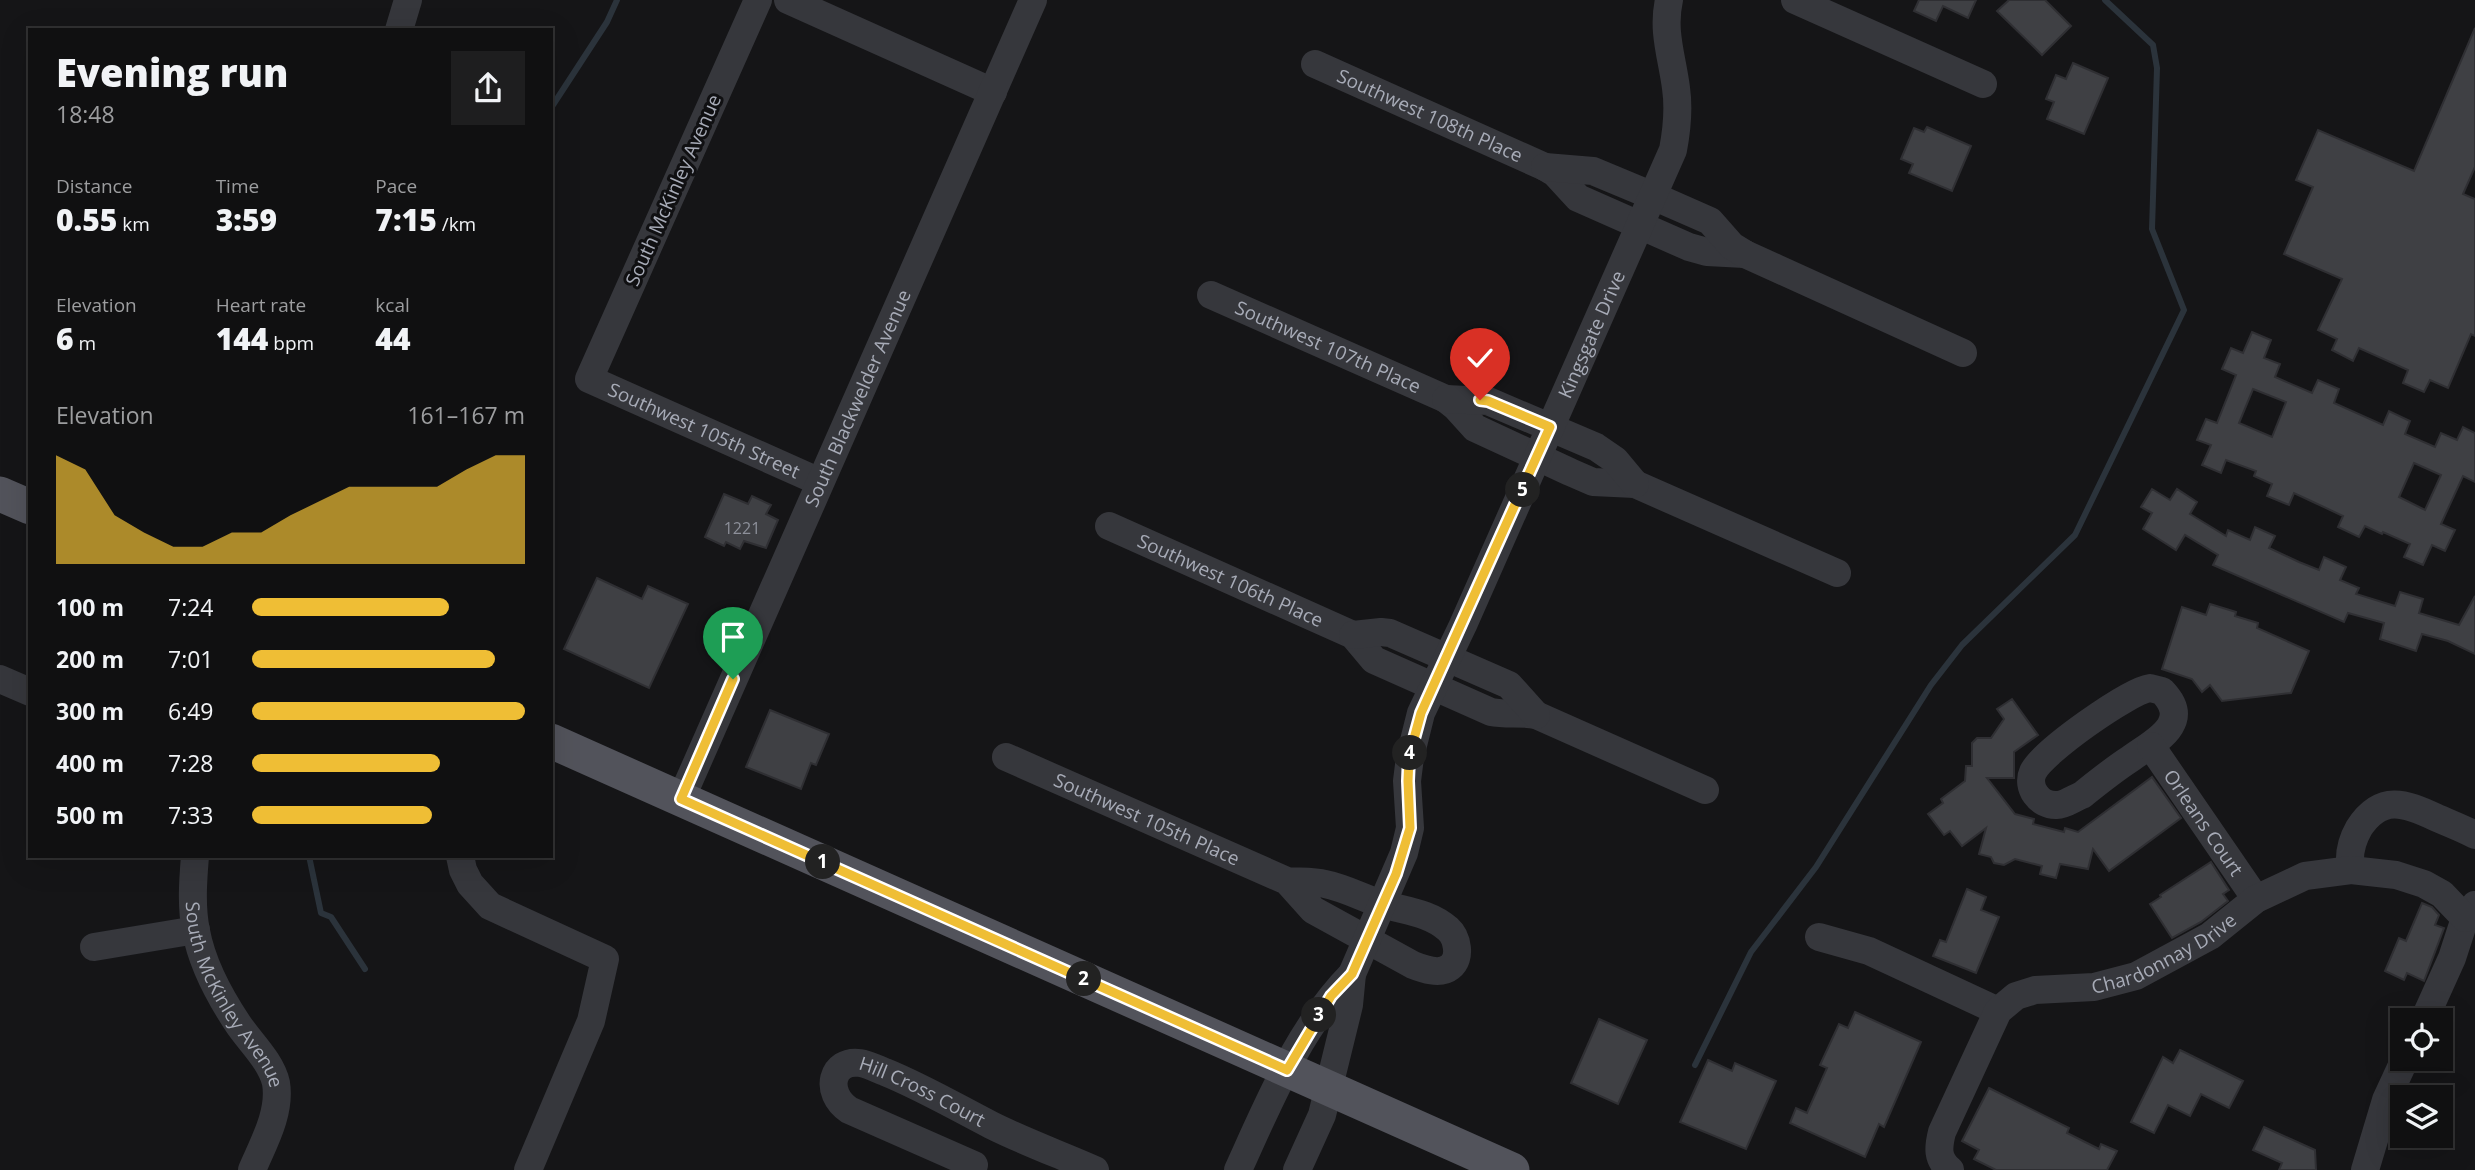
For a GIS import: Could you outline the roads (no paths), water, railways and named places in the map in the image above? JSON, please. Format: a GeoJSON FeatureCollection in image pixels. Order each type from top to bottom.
{"type":"FeatureCollection","features":[{"type":"Feature","properties":{"kind":"main road"},"geometry":{"type":"LineString","coordinates":[[0,494],[28,506]]}},
{"type":"Feature","properties":{"kind":"main road"},"geometry":{"type":"LineString","coordinates":[[553,742],[1512,1170]]}},
{"type":"Feature","properties":{"kind":"street"},"geometry":{"type":"LineString","coordinates":[[399,28],[408,0]]}},
{"type":"Feature","properties":{"kind":"street","name":"South McKinley Avenue"},"geometry":{"type":"LineString","coordinates":[[589,379],[758,0]]}},
{"type":"Feature","properties":{"kind":"street"},"geometry":{"type":"LineString","coordinates":[[788,0],[993,92]]}},
{"type":"Feature","properties":{"kind":"street","name":"South Blackwelder Avenue"},"geometry":{"type":"LineString","coordinates":[[681,799],[1033,0]]}},
{"type":"Feature","properties":{"kind":"street","name":"Kingsgate Drive"},"geometry":{"type":"LineString","coordinates":[[1297,1170],[1322,1115],[1349,1005],[1352,974],[1396,874],[1410,828],[1409,757],[1421,713],[1448,658],[1673,150],[1678,118],[1665,29],[1669,0]]}},
{"type":"Feature","properties":{"kind":"street"},"geometry":{"type":"LineString","coordinates":[[1794,0],[1983,84]]}},
{"type":"Feature","properties":{"kind":"street","name":"Southwest 108th Place"},"geometry":{"type":"LineString","coordinates":[[1315,64],[1545,167],[1555,173],[1578,198],[1699,251],[1745,254]]}},
{"type":"Feature","properties":{"kind":"street","name":"Southwest 108th Place"},"geometry":{"type":"LineString","coordinates":[[1545,167],[1594,171],[1710,221],[1732,246],[1745,254],[1963,353]]}},
{"type":"Feature","properties":{"kind":"street","name":"Southwest 107th Place"},"geometry":{"type":"LineString","coordinates":[[1211,295],[1446,399],[1475,428],[1593,482],[1635,484],[1837,573]]}},
{"type":"Feature","properties":{"kind":"street","name":"Southwest 105th Street"},"geometry":{"type":"LineString","coordinates":[[589,379],[820,482]]}},
{"type":"Feature","properties":{"kind":"street","name":"Southwest 107th Place"},"geometry":{"type":"LineString","coordinates":[[1446,399],[1488,401],[1550,427],[1607,454],[1635,484]]}},
{"type":"Feature","properties":{"kind":"street","name":"Southwest 106th Place"},"geometry":{"type":"LineString","coordinates":[[1109,526],[1353,635],[1374,660],[1434,687],[1491,712],[1536,715],[1705,790]]}},
{"type":"Feature","properties":{"kind":"street","name":"Southwest 106th Place"},"geometry":{"type":"LineString","coordinates":[[1353,635],[1390,633],[1448,658],[1509,685],[1536,715]]}},
{"type":"Feature","properties":{"kind":"street"},"geometry":{"type":"LineString","coordinates":[[0,678],[28,691]]}},
{"type":"Feature","properties":{"kind":"street"},"geometry":{"type":"LineString","coordinates":[[2150,688],[2162,691],[2174,708],[2170,727],[2164,736],[2151,746],[2068,802],[2057,805],[2049,803],[2031,789],[2032,773],[2053,749],[2129,696],[2150,688]]}},
{"type":"Feature","properties":{"kind":"street","name":"Orleans Court"},"geometry":{"type":"LineString","coordinates":[[2151,746],[2256,899]]}},
{"type":"Feature","properties":{"kind":"street","name":"Southwest 105th Place"},"geometry":{"type":"LineString","coordinates":[[1006,757],[1287,881],[1321,882],[1440,923],[1456,939],[1455,959],[1450,967],[1444,970],[1424,970],[1313,910],[1287,881]]}},
{"type":"Feature","properties":{"kind":"street"},"geometry":{"type":"LineString","coordinates":[[2351,870],[2348,858],[2360,827],[2383,806],[2397,803],[2413,806],[2475,835]]}},
{"type":"Feature","properties":{"kind":"street","name":"South McKinley Avenue"},"geometry":{"type":"LineString","coordinates":[[195,858],[193,885],[196,930],[215,984],[231,1014],[267,1064],[276,1085],[275,1112],[252,1170]]}},
{"type":"Feature","properties":{"kind":"street"},"geometry":{"type":"LineString","coordinates":[[460,858],[470,884],[490,906],[606,959],[592,1021],[527,1170]]}},
{"type":"Feature","properties":{"kind":"street","name":"Chardonnay Drive"},"geometry":{"type":"LineString","coordinates":[[1998,1011],[2016,996],[2035,990],[2095,987],[2136,976],[2210,936],[2256,899],[2305,876],[2351,870],[2396,875],[2424,884],[2470,911]]}},
{"type":"Feature","properties":{"kind":"street"},"geometry":{"type":"LineString","coordinates":[[2429,1008],[2470,911]]}},
{"type":"Feature","properties":{"kind":"street"},"geometry":{"type":"LineString","coordinates":[[94,947],[196,930]]}},
{"type":"Feature","properties":{"kind":"street"},"geometry":{"type":"LineString","coordinates":[[1819,937],[1869,951],[1998,1011],[1942,1132],[1938,1147],[1945,1163]]}},
{"type":"Feature","properties":{"kind":"street","name":"Kingsgate Drive"},"geometry":{"type":"LineString","coordinates":[[1238,1170],[1273,1093],[1331,996],[1352,974]]}},
{"type":"Feature","properties":{"kind":"street","name":"Hill Cross Court"},"geometry":{"type":"LineString","coordinates":[[973,1167],[849,1110],[835,1098],[832,1084],[836,1075],[843,1067],[860,1063],[903,1079],[992,1125],[1096,1170]]}},
{"type":"Feature","properties":{"kind":"street"},"geometry":{"type":"LineString","coordinates":[[2365,1170],[2386,1100],[2399,1071]]}},
{"type":"Feature","properties":{"kind":"street"},"geometry":{"type":"LineString","coordinates":[[973,1167],[992,1125]]}},
{"type":"Feature","properties":{"kind":"waterway"},"geometry":{"type":"LineString","coordinates":[[553,105],[607,22],[617,0]]}},
{"type":"Feature","properties":{"kind":"waterway"},"geometry":{"type":"LineString","coordinates":[[1695,1065],[1751,952],[1816,867],[1931,685],[1962,645],[2075,535],[2184,310],[2152,229],[2157,68],[2153,45],[2105,0]]}},
{"type":"Feature","properties":{"kind":"waterway"},"geometry":{"type":"LineString","coordinates":[[309,858],[321,913],[331,917],[365,969]]}}]}
